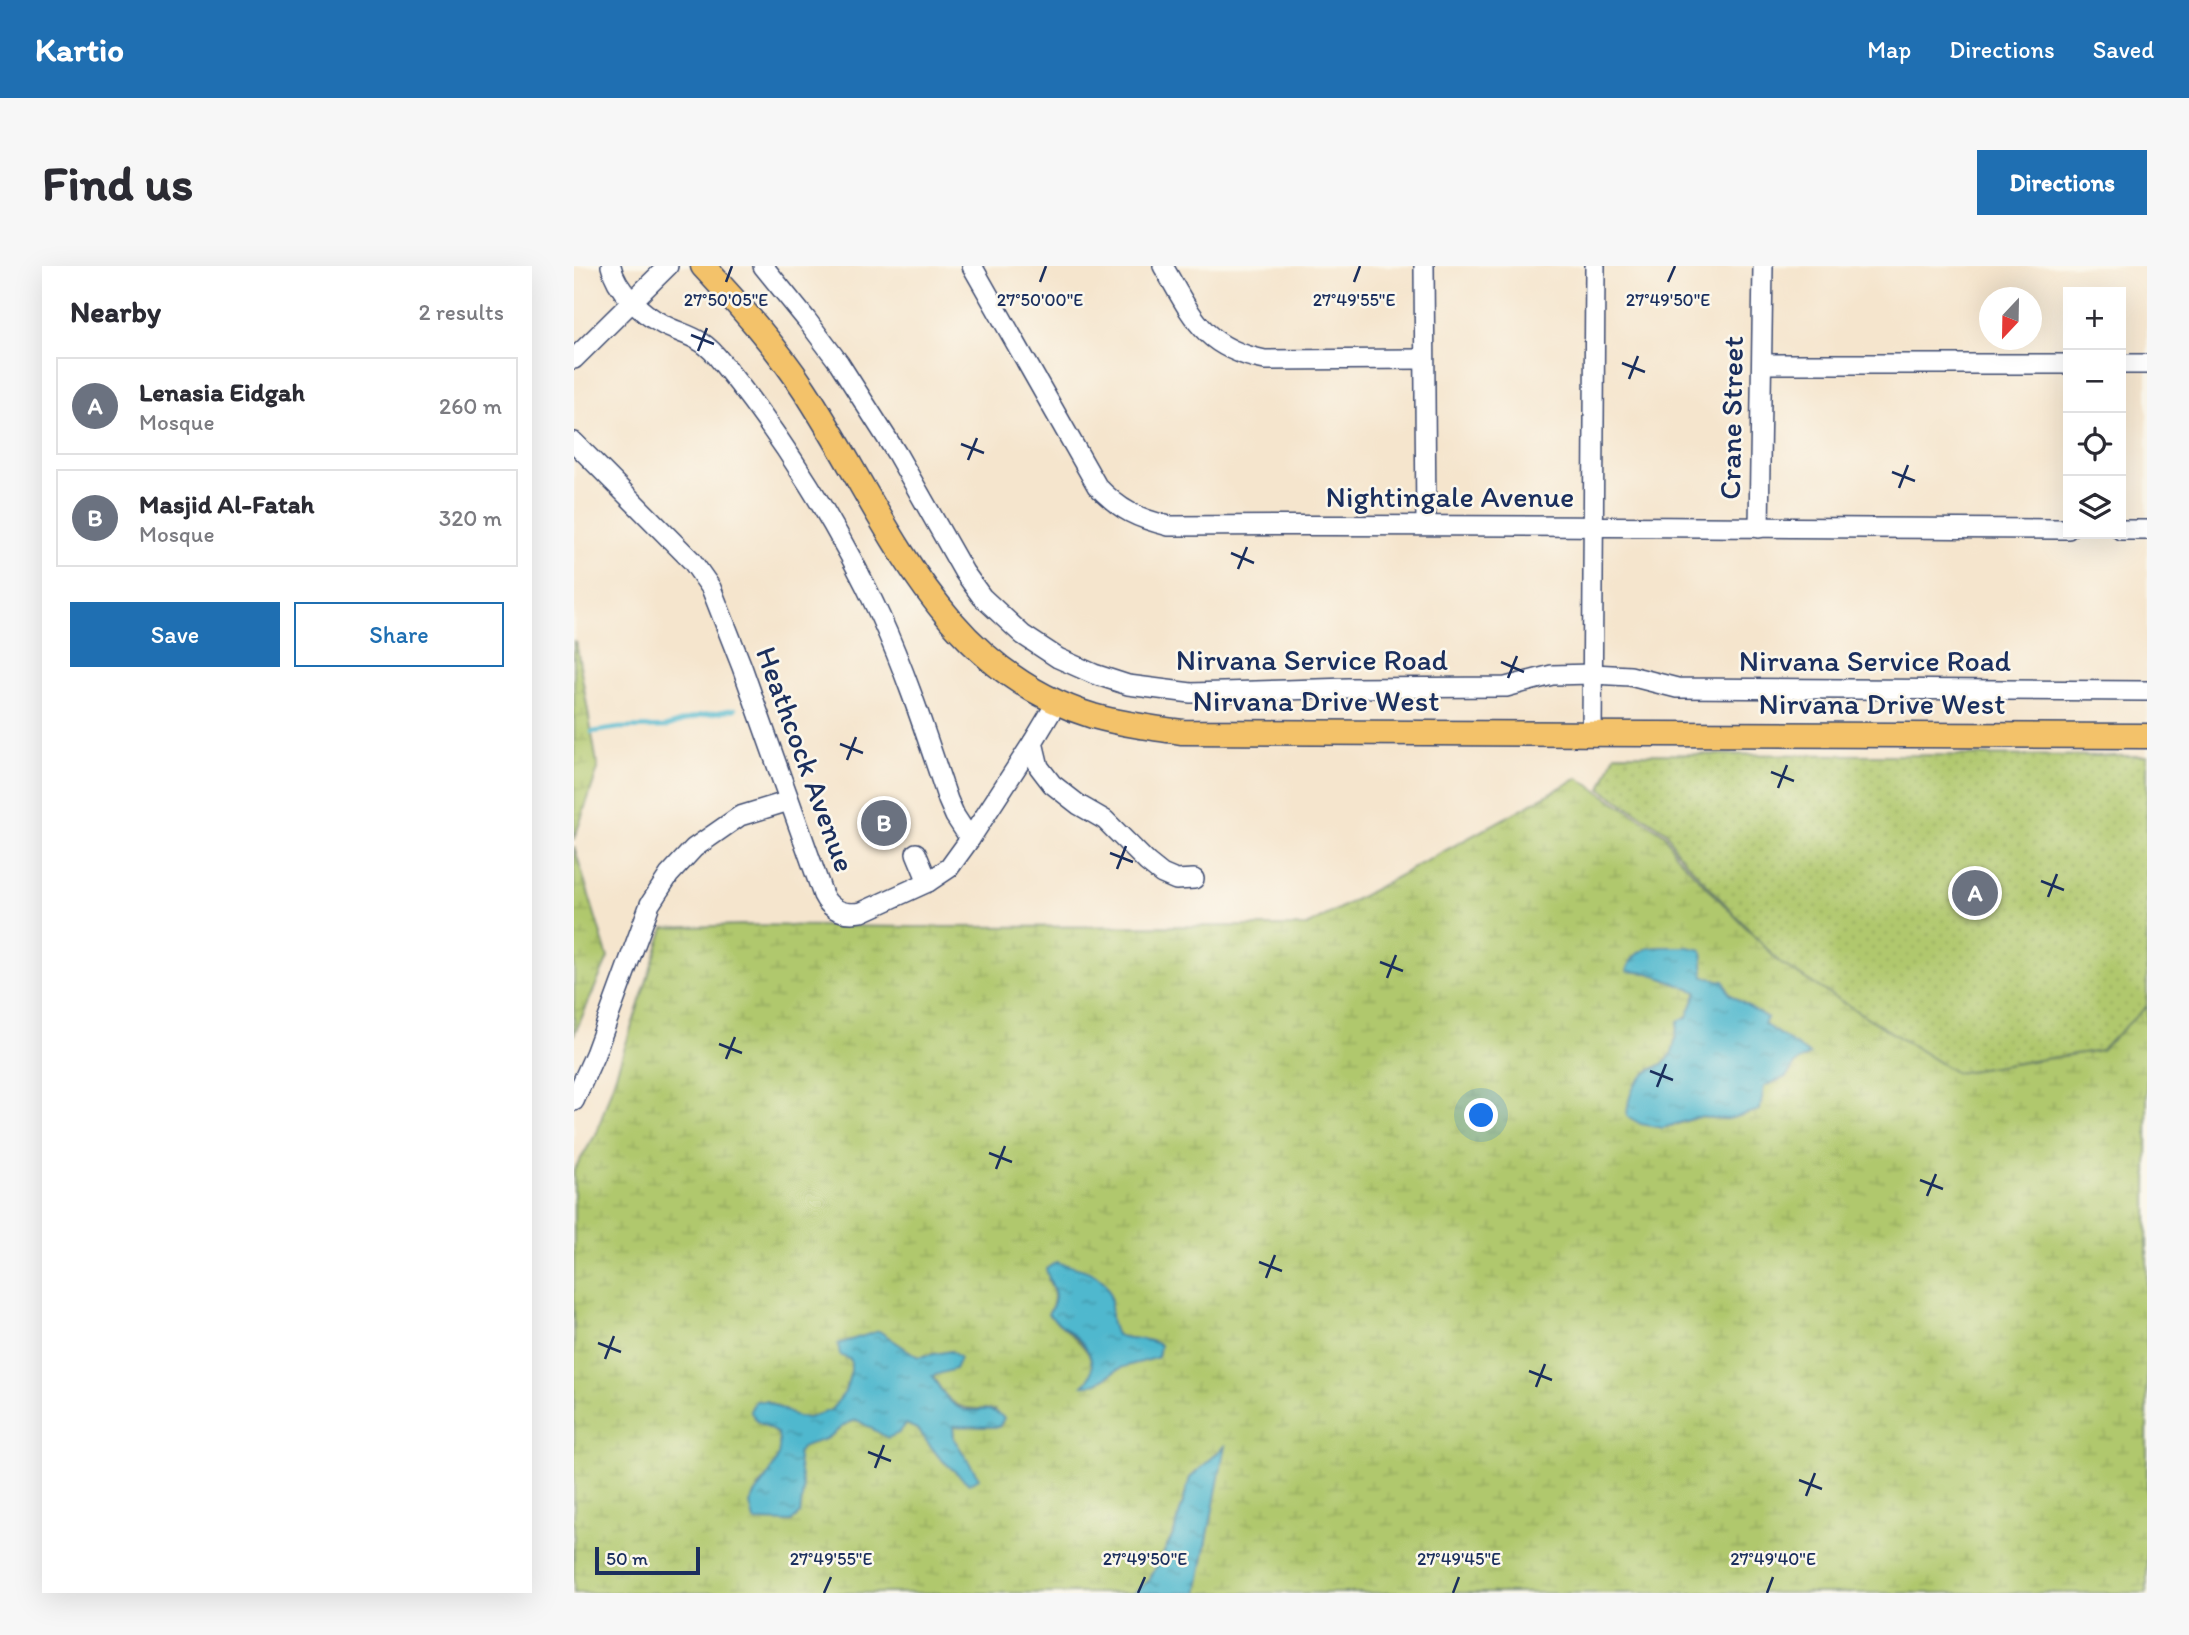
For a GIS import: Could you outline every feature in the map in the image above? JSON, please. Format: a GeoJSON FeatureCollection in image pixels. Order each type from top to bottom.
{"type":"FeatureCollection","features":[{"type":"Feature","properties":{"kind":"main road","name":"Nirvana Drive West"},"geometry":{"type":"LineString","coordinates":[[703,266],[783,359],[812,402],[908,562],[948,619],[1004,671],[1057,702],[1091,715],[1125,724],[1182,732],[2147,736]]}},
{"type":"Feature","properties":{"kind":"street"},"geometry":{"type":"LineString","coordinates":[[611,266],[614,277],[634,302],[651,317],[703,343],[722,362],[778,439],[838,534],[888,634],[948,800],[970,839]]}},
{"type":"Feature","properties":{"kind":"street"},"geometry":{"type":"LineString","coordinates":[[574,359],[668,266]]}},
{"type":"Feature","properties":{"kind":"street","name":"Nirvana Service Road"},"geometry":{"type":"LineString","coordinates":[[763,266],[839,363],[897,454],[964,572],[982,597],[1023,635],[1059,658],[1094,674],[1128,685],[1191,693],[1506,687],[1552,676],[1593,674],[1630,676],[1677,688],[2147,691]]}},
{"type":"Feature","properties":{"kind":"street","name":"Nightingale Avenue"},"geometry":{"type":"LineString","coordinates":[[972,266],[1097,486],[1114,504],[1132,515],[1170,526],[1426,524],[2063,529]]}},
{"type":"Feature","properties":{"kind":"street"},"geometry":{"type":"LineString","coordinates":[[1163,266],[1195,321],[1211,338],[1246,356],[1265,360],[1424,359]]}},
{"type":"Feature","properties":{"kind":"street"},"geometry":{"type":"LineString","coordinates":[[1424,266],[1426,524]]}},
{"type":"Feature","properties":{"kind":"street"},"geometry":{"type":"LineString","coordinates":[[1592,733],[1595,266]]}},
{"type":"Feature","properties":{"kind":"street","name":"Crane Street"},"geometry":{"type":"LineString","coordinates":[[1759,528],[1763,266]]}},
{"type":"Feature","properties":{"kind":"street"},"geometry":{"type":"LineString","coordinates":[[1762,364],[2063,364]]}},
{"type":"Feature","properties":{"kind":"street"},"geometry":{"type":"LineString","coordinates":[[2126,364],[2147,364]]}},
{"type":"Feature","properties":{"kind":"street","name":"Heathcock Avenue"},"geometry":{"type":"LineString","coordinates":[[574,442],[692,561],[711,588],[823,895],[827,903],[834,908],[851,914],[862,912],[928,882],[949,868],[1057,702]]}},
{"type":"Feature","properties":{"kind":"street"},"geometry":{"type":"LineString","coordinates":[[2126,530],[2147,530]]}},
{"type":"Feature","properties":{"kind":"street"},"geometry":{"type":"LineString","coordinates":[[1033,742],[1040,767],[1052,784],[1079,805],[1105,820],[1162,874],[1176,880],[1194,879]]}},
{"type":"Feature","properties":{"kind":"street"},"geometry":{"type":"LineString","coordinates":[[574,1101],[595,1054],[650,904],[669,875],[694,848],[740,816],[789,800]]}},
{"type":"Feature","properties":{"kind":"street"},"geometry":{"type":"LineString","coordinates":[[916,853],[928,882]]}},
{"type":"Feature","properties":{"kind":"green space"},"geometry":{"type":"Polygon","coordinates":[[[574,641],[598,769],[574,840],[574,641]]]}},
{"type":"Feature","properties":{"kind":"green space"},"geometry":{"type":"Polygon","coordinates":[[[1615,754],[2147,756],[2147,1006],[2101,1050],[1956,1073],[1780,963],[1676,851],[1667,832],[1601,789],[1615,754]]]}},
{"type":"Feature","properties":{"kind":"green space"},"geometry":{"type":"Polygon","coordinates":[[[1578,778],[1665,834],[1675,854],[1780,963],[1956,1073],[2101,1050],[2147,1006],[2147,1593],[1197,1593],[1224,1447],[1190,1478],[1174,1533],[1150,1579],[1134,1593],[574,1593],[574,1170],[597,1132],[664,928],[740,925],[1307,926],[1578,778]],[[1650,973],[1697,992],[1687,1017],[1678,1021],[1673,1052],[1667,1061],[1646,1073],[1672,1126],[1698,1117],[1728,1119],[1759,1110],[1764,1086],[1786,1077],[1796,1063],[1764,1024],[1767,1018],[1729,994],[1724,981],[1650,973]],[[1056,1262],[1048,1280],[1054,1297],[1048,1314],[1082,1346],[1093,1365],[1092,1375],[1084,1384],[1100,1381],[1122,1367],[1158,1357],[1160,1345],[1149,1340],[1116,1335],[1110,1323],[1111,1298],[1067,1266],[1056,1262]],[[879,1331],[851,1360],[845,1393],[831,1410],[808,1418],[796,1417],[767,1401],[757,1421],[778,1434],[781,1446],[775,1468],[758,1487],[755,1521],[791,1521],[800,1514],[803,1490],[796,1454],[857,1420],[888,1437],[906,1424],[917,1429],[940,1458],[969,1483],[978,1478],[954,1439],[953,1426],[998,1427],[995,1410],[964,1407],[945,1395],[932,1375],[951,1351],[918,1357],[879,1331]]]}},
{"type":"Feature","properties":{"kind":"green space"},"geometry":{"type":"Polygon","coordinates":[[[574,846],[608,958],[574,1035],[574,846]]]}},
{"type":"Feature","properties":{"kind":"water"},"geometry":{"type":"Polygon","coordinates":[[[1688,947],[1702,950],[1704,977],[1724,981],[1729,994],[1767,1018],[1764,1024],[1810,1055],[1796,1063],[1786,1077],[1764,1086],[1760,1110],[1728,1119],[1698,1117],[1663,1128],[1641,1124],[1627,1116],[1633,1090],[1645,1074],[1669,1058],[1678,1021],[1687,1017],[1697,992],[1649,973],[1627,971],[1631,961],[1643,950],[1688,947]]]}},
{"type":"Feature","properties":{"kind":"water"},"geometry":{"type":"Polygon","coordinates":[[[1056,1262],[1099,1277],[1109,1291],[1116,1335],[1149,1340],[1160,1345],[1158,1357],[1124,1367],[1097,1382],[1083,1385],[1091,1374],[1090,1356],[1075,1336],[1048,1314],[1055,1296],[1046,1269],[1056,1262]]]}},
{"type":"Feature","properties":{"kind":"water"},"geometry":{"type":"Polygon","coordinates":[[[879,1331],[918,1357],[951,1351],[960,1358],[955,1369],[932,1376],[944,1395],[962,1409],[992,1411],[1004,1418],[999,1427],[953,1426],[954,1439],[979,1478],[969,1484],[940,1458],[917,1429],[906,1424],[899,1433],[888,1438],[857,1420],[827,1438],[808,1444],[797,1453],[803,1490],[800,1514],[791,1522],[754,1521],[750,1504],[775,1463],[779,1445],[778,1434],[757,1421],[750,1411],[755,1401],[766,1401],[797,1417],[808,1418],[831,1410],[845,1392],[851,1371],[851,1360],[840,1355],[838,1344],[879,1331]]]}},
{"type":"Feature","properties":{"kind":"water"},"geometry":{"type":"Polygon","coordinates":[[[1225,1446],[1197,1593],[1134,1593],[1150,1579],[1174,1533],[1190,1478],[1225,1446]]]}},
{"type":"Feature","properties":{"kind":"waterway"},"geometry":{"type":"LineString","coordinates":[[592,732],[619,728],[665,727],[698,716],[735,709]]}},
{"type":"Feature","properties":{"kind":"place","name":"Masjid Al-Fatah"},"geometry":{"type":"Point","coordinates":[884,823]}},
{"type":"Feature","properties":{"kind":"place","name":"Lenasia Eidgah"},"geometry":{"type":"Point","coordinates":[1975,893]}}]}
